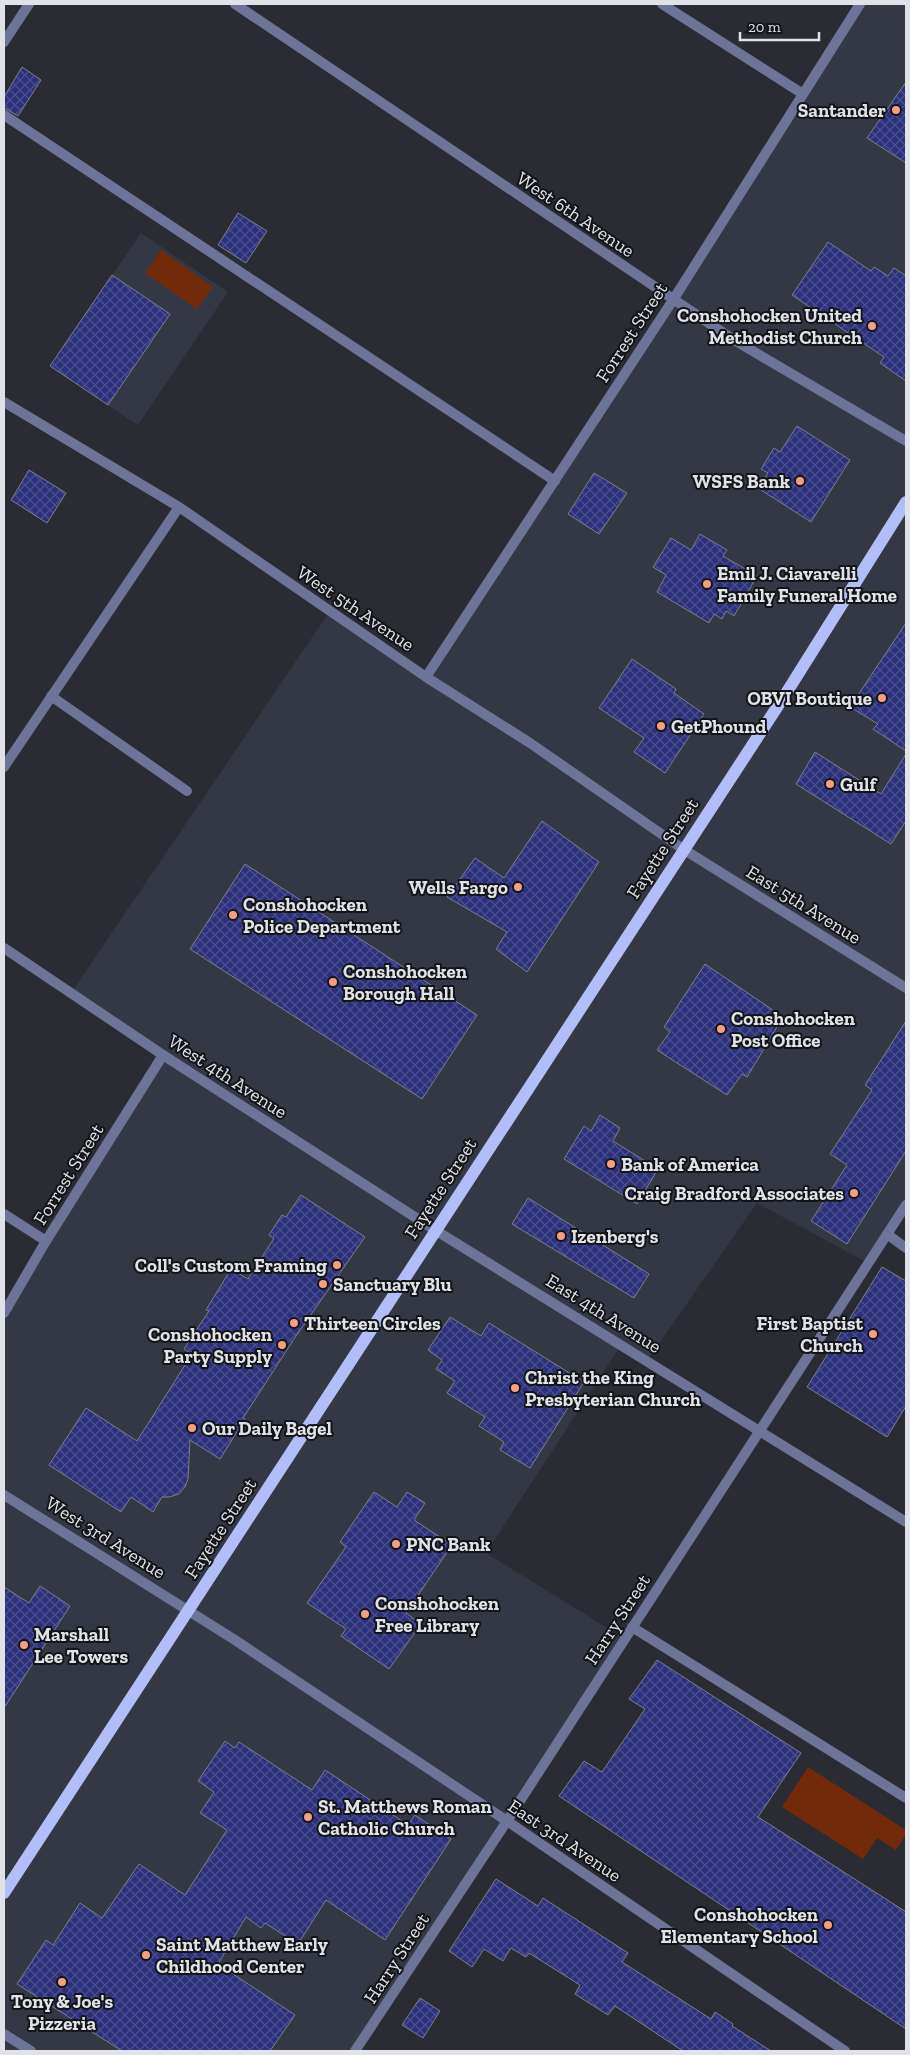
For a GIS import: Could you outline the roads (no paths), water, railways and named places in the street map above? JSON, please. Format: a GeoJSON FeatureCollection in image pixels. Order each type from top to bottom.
{"type":"FeatureCollection","features":[{"type":"Feature","properties":{"kind":"main road","name":"Fayette Street"},"geometry":{"type":"LineString","coordinates":[[4,1893],[785,695],[906,502]]}},
{"type":"Feature","properties":{"kind":"street"},"geometry":{"type":"LineString","coordinates":[[4,42],[28,4]]}},
{"type":"Feature","properties":{"kind":"street","name":"West 6th Avenue"},"geometry":{"type":"LineString","coordinates":[[234,4],[734,340],[906,440]]}},
{"type":"Feature","properties":{"kind":"street"},"geometry":{"type":"LineString","coordinates":[[662,4],[803,94]]}},
{"type":"Feature","properties":{"kind":"street","name":"Forrest Street"},"geometry":{"type":"LineString","coordinates":[[426,677],[673,300],[860,4]]}},
{"type":"Feature","properties":{"kind":"street"},"geometry":{"type":"LineString","coordinates":[[4,115],[555,481]]}},
{"type":"Feature","properties":{"kind":"street","name":"West 5th Avenue"},"geometry":{"type":"LineString","coordinates":[[4,402],[179,507],[426,677],[530,743],[683,850]]}},
{"type":"Feature","properties":{"kind":"street"},"geometry":{"type":"LineString","coordinates":[[4,767],[179,507]]}},
{"type":"Feature","properties":{"kind":"street"},"geometry":{"type":"LineString","coordinates":[[51,696],[187,791]]}},
{"type":"Feature","properties":{"kind":"street","name":"East 5th Avenue"},"geometry":{"type":"LineString","coordinates":[[683,850],[906,988]]}},
{"type":"Feature","properties":{"kind":"street","name":"West 4th Avenue"},"geometry":{"type":"LineString","coordinates":[[4,948],[163,1055],[435,1230]]}},
{"type":"Feature","properties":{"kind":"street","name":"Forrest Street"},"geometry":{"type":"LineString","coordinates":[[4,1313],[46,1241],[163,1055]]}},
{"type":"Feature","properties":{"kind":"street","name":"Harry Street"},"geometry":{"type":"LineString","coordinates":[[355,2051],[507,1822],[906,1205]]}},
{"type":"Feature","properties":{"kind":"street"},"geometry":{"type":"LineString","coordinates":[[4,1214],[46,1241]]}},
{"type":"Feature","properties":{"kind":"street","name":"East 4th Avenue"},"geometry":{"type":"LineString","coordinates":[[435,1230],[906,1522]]}},
{"type":"Feature","properties":{"kind":"street"},"geometry":{"type":"LineString","coordinates":[[887,1234],[906,1248]]}},
{"type":"Feature","properties":{"kind":"street","name":"West 3rd Avenue"},"geometry":{"type":"LineString","coordinates":[[4,1495],[190,1610]]}},
{"type":"Feature","properties":{"kind":"street","name":"East 3rd Avenue"},"geometry":{"type":"LineString","coordinates":[[190,1610],[845,2051]]}},
{"type":"Feature","properties":{"kind":"street"},"geometry":{"type":"LineString","coordinates":[[632,1627],[906,1798]]}},
{"type":"Feature","properties":{"kind":"street"},"geometry":{"type":"LineString","coordinates":[[4,2034],[30,2051]]}},
{"type":"Feature","properties":{"kind":"place","name":"Santander"},"geometry":{"type":"Point","coordinates":[896,110]}},
{"type":"Feature","properties":{"kind":"place","name":"Conshohocken United Methodist Church"},"geometry":{"type":"Point","coordinates":[872,326]}},
{"type":"Feature","properties":{"kind":"place","name":"WSFS Bank"},"geometry":{"type":"Point","coordinates":[800,481]}},
{"type":"Feature","properties":{"kind":"place","name":"Emil J. Ciavarelli Family Funeral Home"},"geometry":{"type":"Point","coordinates":[707,584]}},
{"type":"Feature","properties":{"kind":"place","name":"OBVI Boutique"},"geometry":{"type":"Point","coordinates":[882,698]}},
{"type":"Feature","properties":{"kind":"place","name":"GetPhound"},"geometry":{"type":"Point","coordinates":[661,726]}},
{"type":"Feature","properties":{"kind":"place","name":"Gulf"},"geometry":{"type":"Point","coordinates":[830,784]}},
{"type":"Feature","properties":{"kind":"place","name":"Wells Fargo"},"geometry":{"type":"Point","coordinates":[518,887]}},
{"type":"Feature","properties":{"kind":"place","name":"Conshohocken Police Department"},"geometry":{"type":"Point","coordinates":[233,915]}},
{"type":"Feature","properties":{"kind":"place","name":"Conshohocken Borough Hall"},"geometry":{"type":"Point","coordinates":[333,982]}},
{"type":"Feature","properties":{"kind":"place","name":"Conshohocken Post Office"},"geometry":{"type":"Point","coordinates":[721,1029]}},
{"type":"Feature","properties":{"kind":"place","name":"Bank of America"},"geometry":{"type":"Point","coordinates":[611,1164]}},
{"type":"Feature","properties":{"kind":"place","name":"Craig Bradford Associates"},"geometry":{"type":"Point","coordinates":[854,1193]}},
{"type":"Feature","properties":{"kind":"place","name":"Izenberg's"},"geometry":{"type":"Point","coordinates":[561,1236]}},
{"type":"Feature","properties":{"kind":"place","name":"Coll's Custom Framing"},"geometry":{"type":"Point","coordinates":[337,1265]}},
{"type":"Feature","properties":{"kind":"place","name":"Sanctuary Blu"},"geometry":{"type":"Point","coordinates":[323,1284]}},
{"type":"Feature","properties":{"kind":"place","name":"Thirteen Circles"},"geometry":{"type":"Point","coordinates":[294,1323]}},
{"type":"Feature","properties":{"kind":"place","name":"First Baptist Church"},"geometry":{"type":"Point","coordinates":[873,1334]}},
{"type":"Feature","properties":{"kind":"place","name":"Conshohocken Party Supply"},"geometry":{"type":"Point","coordinates":[282,1345]}},
{"type":"Feature","properties":{"kind":"place","name":"Christ the King Presbyterian Church"},"geometry":{"type":"Point","coordinates":[515,1388]}},
{"type":"Feature","properties":{"kind":"place","name":"Our Daily Bagel"},"geometry":{"type":"Point","coordinates":[192,1428]}},
{"type":"Feature","properties":{"kind":"place","name":"PNC Bank"},"geometry":{"type":"Point","coordinates":[396,1544]}},
{"type":"Feature","properties":{"kind":"place","name":"Conshohocken Free Library"},"geometry":{"type":"Point","coordinates":[365,1614]}},
{"type":"Feature","properties":{"kind":"place","name":"Marshall Lee Towers"},"geometry":{"type":"Point","coordinates":[24,1645]}},
{"type":"Feature","properties":{"kind":"place","name":"St. Matthews Roman Catholic Church"},"geometry":{"type":"Point","coordinates":[308,1817]}},
{"type":"Feature","properties":{"kind":"place","name":"Conshohocken Elementary School"},"geometry":{"type":"Point","coordinates":[828,1925]}},
{"type":"Feature","properties":{"kind":"place","name":"Saint Matthew Early Childhood Center"},"geometry":{"type":"Point","coordinates":[146,1955]}},
{"type":"Feature","properties":{"kind":"place","name":"Tony & Joe's Pizzeria"},"geometry":{"type":"Point","coordinates":[62,1982]}}]}
